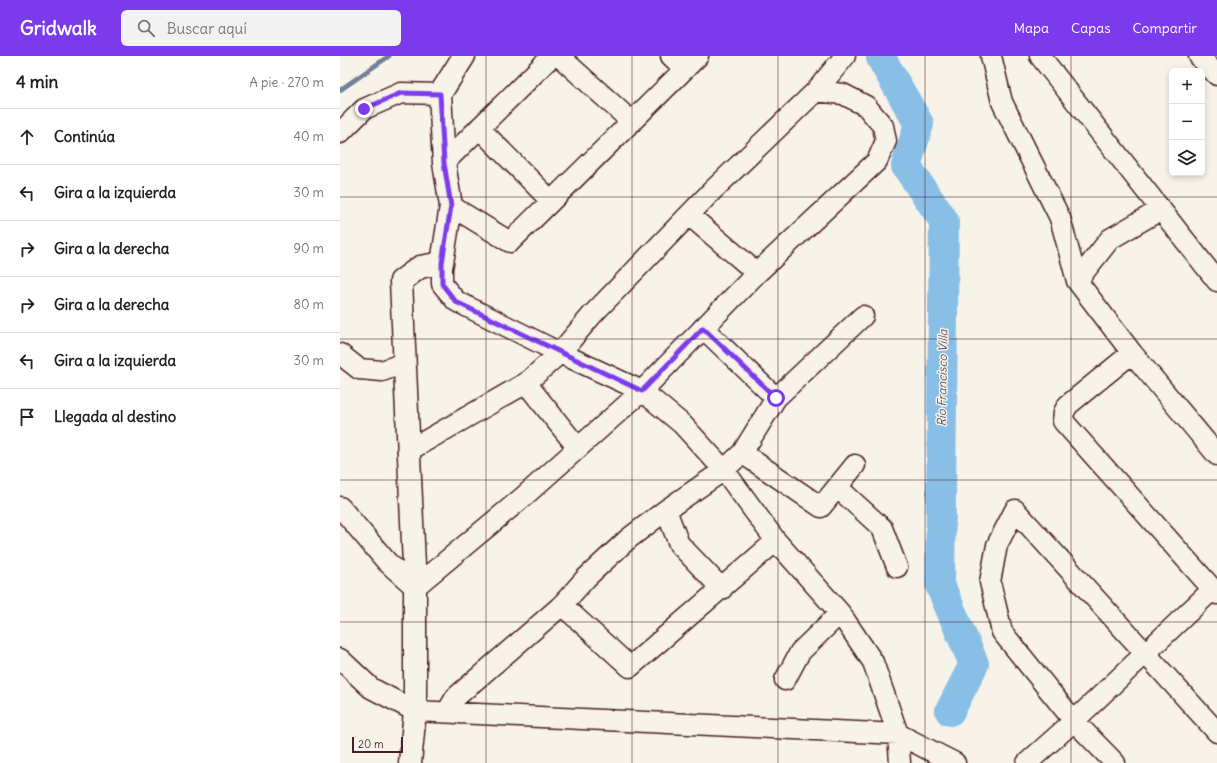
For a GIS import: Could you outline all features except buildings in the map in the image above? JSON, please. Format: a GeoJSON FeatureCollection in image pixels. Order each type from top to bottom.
{"type":"FeatureCollection","features":[{"type":"Feature","properties":{"kind":"street"},"geometry":{"type":"LineString","coordinates":[[464,56],[440,94],[444,163],[451,206],[442,263],[442,284],[456,302],[642,391],[682,424],[724,470],[776,541],[840,613],[873,662],[898,734],[900,763]]}},
{"type":"Feature","properties":{"kind":"street"},"geometry":{"type":"LineString","coordinates":[[444,163],[552,56]]}},
{"type":"Feature","properties":{"kind":"street"},"geometry":{"type":"LineString","coordinates":[[559,56],[632,122]]}},
{"type":"Feature","properties":{"kind":"street"},"geometry":{"type":"LineString","coordinates":[[408,451],[526,383],[560,352],[592,315],[711,192],[816,91],[845,56]]}},
{"type":"Feature","properties":{"kind":"street"},"geometry":{"type":"LineString","coordinates":[[991,56],[1002,102],[1060,218],[1077,281],[1132,353],[1217,455]]}},
{"type":"Feature","properties":{"kind":"street"},"geometry":{"type":"LineString","coordinates":[[1040,56],[1217,281]]}},
{"type":"Feature","properties":{"kind":"street"},"geometry":{"type":"LineString","coordinates":[[1199,56],[1217,75]]}},
{"type":"Feature","properties":{"kind":"street"},"geometry":{"type":"LineString","coordinates":[[451,206],[510,242],[632,122],[685,60]]}},
{"type":"Feature","properties":{"kind":"street"},"geometry":{"type":"LineString","coordinates":[[415,587],[522,498],[642,391],[757,273],[877,161],[886,141],[883,126],[866,106],[843,94],[816,91]]}},
{"type":"Feature","properties":{"kind":"street"},"geometry":{"type":"LineString","coordinates":[[340,133],[364,109],[401,93],[440,94]]}},
{"type":"Feature","properties":{"kind":"street"},"geometry":{"type":"LineString","coordinates":[[479,128],[551,201]]}},
{"type":"Feature","properties":{"kind":"street"},"geometry":{"type":"LineString","coordinates":[[1077,281],[1110,239],[1160,210]]}},
{"type":"Feature","properties":{"kind":"street"},"geometry":{"type":"LineString","coordinates":[[689,215],[757,273]]}},
{"type":"Feature","properties":{"kind":"street"},"geometry":{"type":"LineString","coordinates":[[410,763],[414,711],[415,587],[401,281],[420,267],[442,263]]}},
{"type":"Feature","properties":{"kind":"street"},"geometry":{"type":"LineString","coordinates":[[447,712],[456,697],[562,605],[586,578],[628,539],[666,510],[724,470],[742,454],[776,398],[863,316]]}},
{"type":"Feature","properties":{"kind":"street"},"geometry":{"type":"LineString","coordinates":[[703,328],[776,398]]}},
{"type":"Feature","properties":{"kind":"street"},"geometry":{"type":"LineString","coordinates":[[1027,763],[1145,654],[1215,592],[1063,420],[1064,412],[1068,405],[1132,353]]}},
{"type":"Feature","properties":{"kind":"street"},"geometry":{"type":"LineString","coordinates":[[340,354],[359,369],[382,371],[404,363]]}},
{"type":"Feature","properties":{"kind":"street"},"geometry":{"type":"LineString","coordinates":[[526,383],[578,448]]}},
{"type":"Feature","properties":{"kind":"street"},"geometry":{"type":"LineString","coordinates":[[742,454],[821,507],[855,465]]}},
{"type":"Feature","properties":{"kind":"street"},"geometry":{"type":"LineString","coordinates":[[837,487],[882,528],[897,567]]}},
{"type":"Feature","properties":{"kind":"street"},"geometry":{"type":"LineString","coordinates":[[340,507],[387,562],[415,587]]}},
{"type":"Feature","properties":{"kind":"street"},"geometry":{"type":"LineString","coordinates":[[666,510],[679,544],[722,589]]}},
{"type":"Feature","properties":{"kind":"street"},"geometry":{"type":"LineString","coordinates":[[1115,763],[1074,720],[1002,632],[990,582],[997,545],[1015,510],[1217,732]]}},
{"type":"Feature","properties":{"kind":"street"},"geometry":{"type":"LineString","coordinates":[[562,605],[630,667],[776,541]]}},
{"type":"Feature","properties":{"kind":"street"},"geometry":{"type":"LineString","coordinates":[[785,680],[800,652],[840,613]]}},
{"type":"Feature","properties":{"kind":"street"},"geometry":{"type":"LineString","coordinates":[[340,659],[371,688],[414,711],[898,734],[955,763]]}},
{"type":"Feature","properties":{"kind":"waterway"},"geometry":{"type":"LineString","coordinates":[[340,90],[389,56]]}},
{"type":"Feature","properties":{"kind":"waterway","name":"Río Francisco Villa"},"geometry":{"type":"LineString","coordinates":[[882,56],[881,58],[919,124],[906,166],[944,221],[940,585],[974,664],[950,711]]}},
{"type":"Feature","properties":{"kind":"route"},"geometry":{"type":"LineString","coordinates":[[364,109],[401,93],[440,94],[444,163],[451,206],[442,263],[442,284],[456,302],[642,391],[703,328],[776,398]]}}]}
